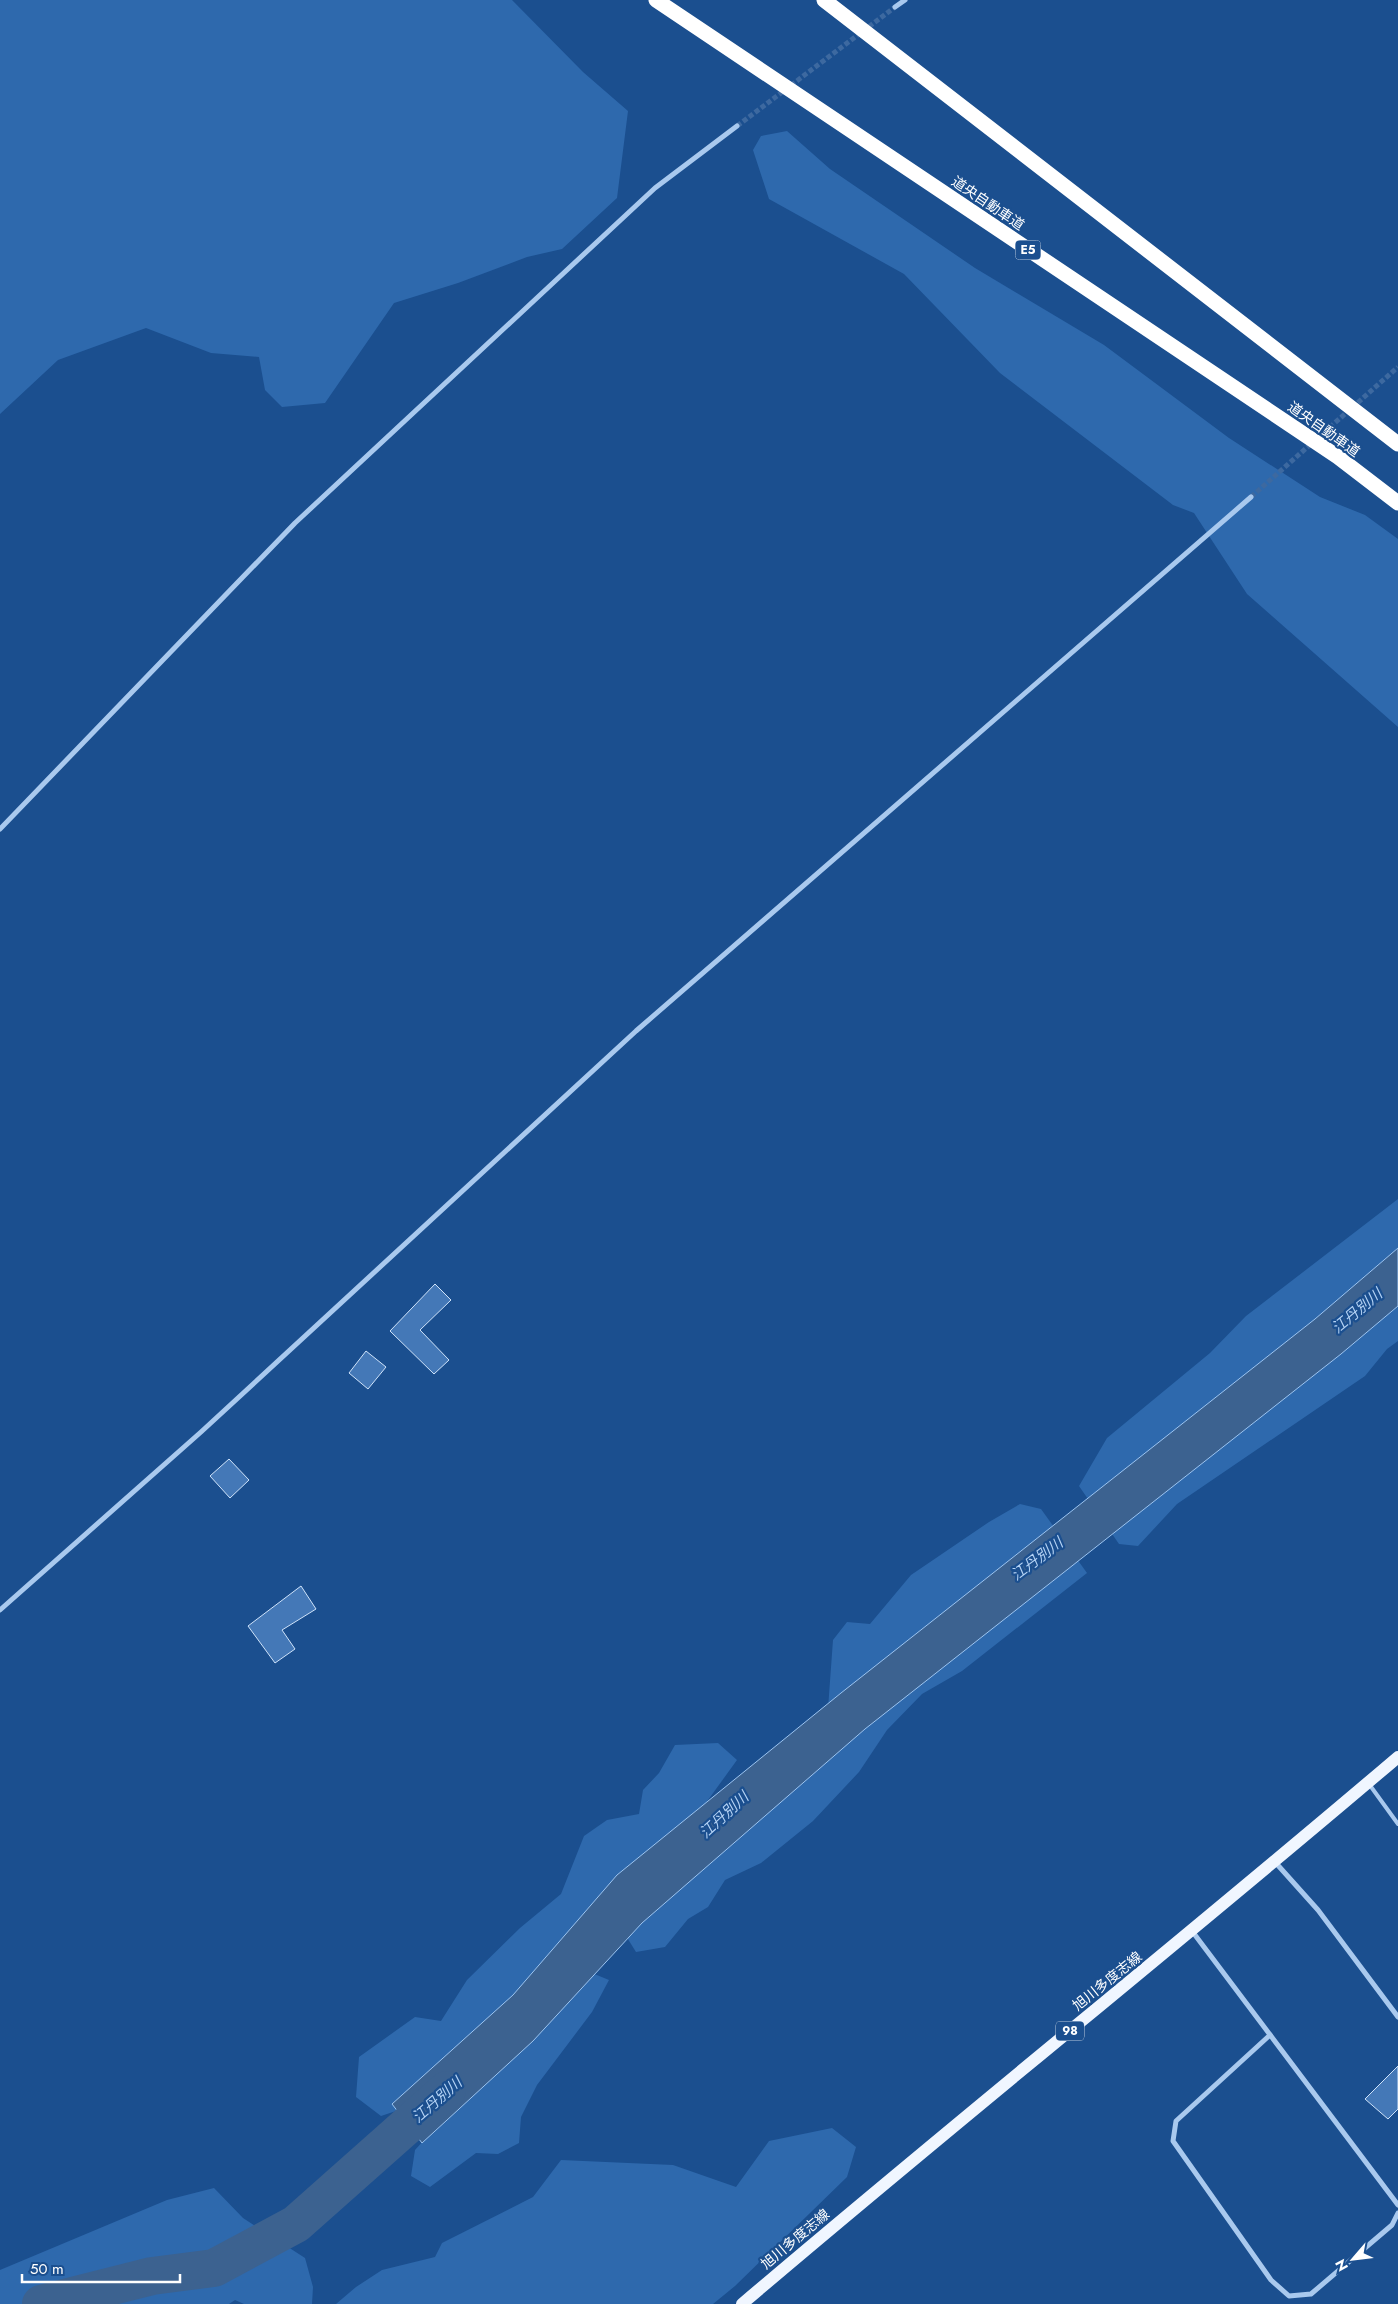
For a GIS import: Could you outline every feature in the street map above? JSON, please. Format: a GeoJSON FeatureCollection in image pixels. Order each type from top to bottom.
{"type":"FeatureCollection","features":[{"type":"Feature","properties":{"kind":"highway","name":"道央自動車道"},"geometry":{"type":"LineString","coordinates":[[656,0],[1338,457],[1398,503]]}},
{"type":"Feature","properties":{"kind":"highway"},"geometry":{"type":"LineString","coordinates":[[824,0],[1398,444]]}},
{"type":"Feature","properties":{"kind":"main road","name":"旭川多度志線"},"geometry":{"type":"LineString","coordinates":[[742,2304],[857,2206],[1275,1862],[1398,1757]]}},
{"type":"Feature","properties":{"kind":"street"},"geometry":{"type":"LineString","coordinates":[[895,7],[905,0]]}},
{"type":"Feature","properties":{"kind":"street"},"geometry":{"type":"LineString","coordinates":[[0,829],[295,522],[655,188],[737,126]]}},
{"type":"Feature","properties":{"kind":"street"},"geometry":{"type":"LineString","coordinates":[[0,1610],[201,1432],[636,1031],[1251,497]]}},
{"type":"Feature","properties":{"kind":"street"},"geometry":{"type":"LineString","coordinates":[[1275,1862],[1318,1910],[1398,2017]]}},
{"type":"Feature","properties":{"kind":"street"},"geometry":{"type":"LineString","coordinates":[[1191,1931],[1398,2205]]}},
{"type":"Feature","properties":{"kind":"street"},"geometry":{"type":"LineString","coordinates":[[1270,2035],[1176,2121],[1173,2141],[1266,2272],[1289,2296],[1311,2294],[1392,2225],[1398,2213]]}},
{"type":"Feature","properties":{"kind":"lane"},"geometry":{"type":"LineString","coordinates":[[1368,1783],[1398,1824]]}},
{"type":"Feature","properties":{"kind":"shaded area"},"geometry":{"type":"Polygon","coordinates":[[[0,0],[512,0],[583,72],[628,111],[617,198],[562,249],[527,257],[458,283],[394,303],[325,403],[282,407],[265,390],[259,357],[211,353],[146,328],[58,360],[0,414],[0,0]]]}},
{"type":"Feature","properties":{"kind":"shaded area"},"geometry":{"type":"Polygon","coordinates":[[[787,131],[830,169],[975,268],[1104,345],[1229,438],[1320,497],[1365,515],[1398,539],[1398,727],[1247,594],[1194,513],[1173,505],[1000,373],[904,274],[769,199],[753,150],[761,136],[787,131]]]}},
{"type":"Feature","properties":{"kind":"shaded area"},"geometry":{"type":"Polygon","coordinates":[[[1398,1199],[1398,1341],[1387,1349],[1365,1376],[1177,1504],[1138,1546],[1119,1544],[1079,1486],[1107,1438],[1210,1353],[1246,1316],[1398,1199]]]}},
{"type":"Feature","properties":{"kind":"shaded area"},"geometry":{"type":"Polygon","coordinates":[[[1020,1504],[1041,1509],[1087,1573],[962,1671],[922,1694],[887,1730],[859,1772],[813,1821],[761,1863],[725,1880],[708,1907],[688,1919],[665,1947],[636,1952],[621,1928],[826,1736],[833,1640],[847,1622],[870,1624],[911,1575],[989,1522],[1020,1504]]]}},
{"type":"Feature","properties":{"kind":"shaded area"},"geometry":{"type":"Polygon","coordinates":[[[718,1743],[737,1760],[695,1818],[414,2105],[381,2116],[356,2097],[359,2057],[415,2017],[441,2021],[467,1980],[520,1928],[561,1894],[584,1836],[607,1820],[639,1814],[643,1790],[659,1773],[675,1745],[718,1743]]]}},
{"type":"Feature","properties":{"kind":"shaded area"},"geometry":{"type":"Polygon","coordinates":[[[587,1971],[609,1980],[592,2012],[537,2085],[521,2117],[519,2143],[498,2154],[476,2153],[430,2187],[411,2176],[415,2150],[472,2087],[587,1971]]]}},
{"type":"Feature","properties":{"kind":"shaded area"},"geometry":{"type":"Polygon","coordinates":[[[832,2128],[856,2147],[847,2177],[735,2286],[713,2304],[336,2304],[356,2287],[382,2270],[435,2257],[442,2243],[533,2197],[561,2160],[673,2165],[736,2187],[769,2141],[832,2128]]]}},
{"type":"Feature","properties":{"kind":"shaded area"},"geometry":{"type":"Polygon","coordinates":[[[214,2188],[243,2218],[305,2258],[313,2287],[312,2304],[244,2304],[235,2300],[229,2304],[0,2304],[0,2270],[167,2200],[214,2188]]]}},
{"type":"Feature","properties":{"kind":"water"},"geometry":{"type":"Polygon","coordinates":[[[1398,1248],[1398,1306],[1341,1354],[865,1729],[642,1923],[533,2041],[422,2143],[392,2104],[513,1995],[617,1875],[841,1693],[1315,1319],[1398,1248]]]}},
{"type":"Feature","properties":{"kind":"building"},"geometry":{"type":"Polygon","coordinates":[[[435,1284],[451,1300],[420,1330],[449,1360],[434,1374],[390,1331],[435,1284]]]}},
{"type":"Feature","properties":{"kind":"building"},"geometry":{"type":"Polygon","coordinates":[[[366,1351],[386,1367],[368,1389],[349,1373],[366,1351]]]}},
{"type":"Feature","properties":{"kind":"building"},"geometry":{"type":"Polygon","coordinates":[[[229,1459],[249,1480],[230,1498],[210,1476],[229,1459]]]}},
{"type":"Feature","properties":{"kind":"building"},"geometry":{"type":"Polygon","coordinates":[[[301,1586],[316,1609],[282,1630],[295,1649],[275,1663],[248,1626],[301,1586]]]}},
{"type":"Feature","properties":{"kind":"building"},"geometry":{"type":"Polygon","coordinates":[[[1398,2066],[1398,2109],[1388,2119],[1365,2099],[1398,2066]]]}},
{"type":"Feature","properties":{"kind":"waterway","name":"江丹別川"},"geometry":{"type":"LineString","coordinates":[[41,2304],[152,2276],[214,2268],[296,2224],[447,2090]]}},
{"type":"Feature","properties":{"kind":"tunnel"},"geometry":{"type":"LineString","coordinates":[[737,126],[895,7]]}},
{"type":"Feature","properties":{"kind":"tunnel"},"geometry":{"type":"LineString","coordinates":[[1251,497],[1398,367]]}}]}
